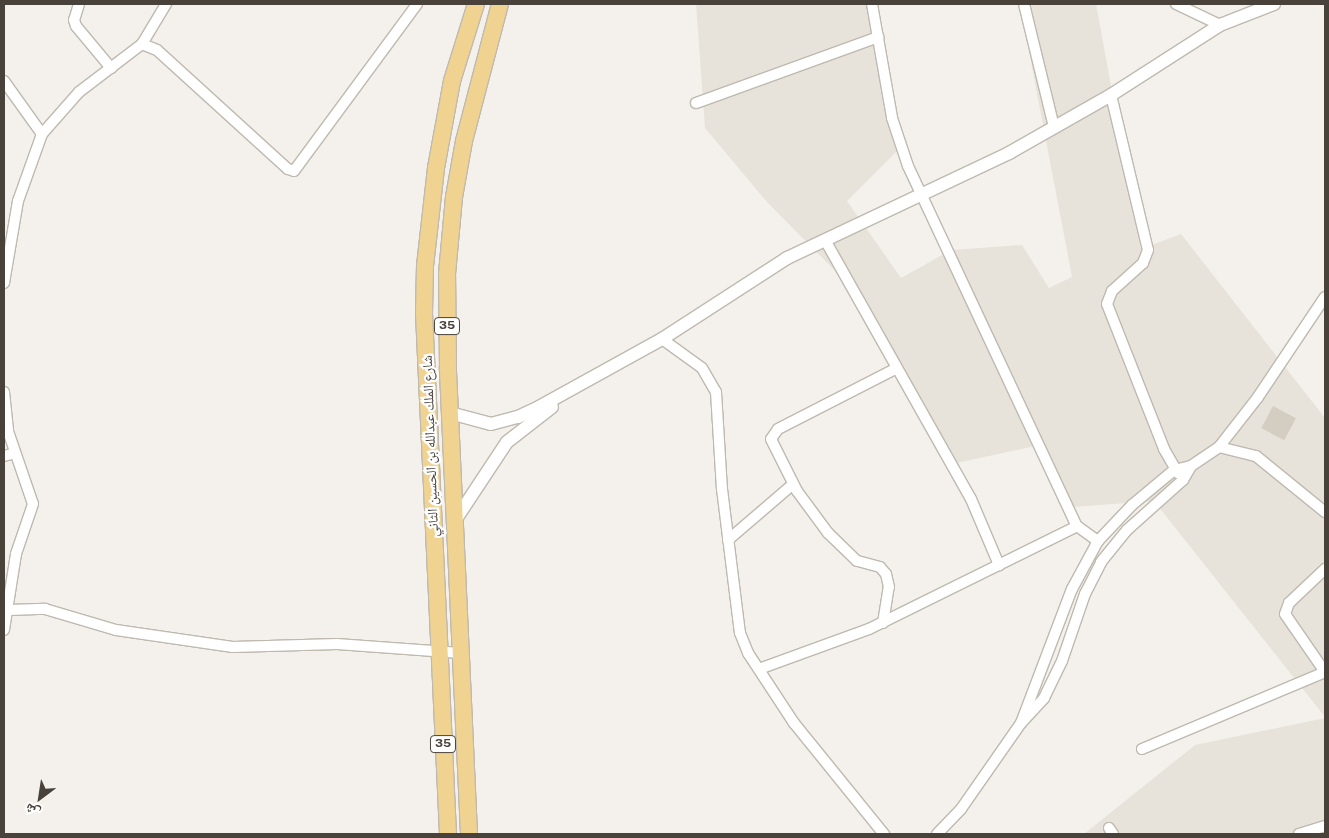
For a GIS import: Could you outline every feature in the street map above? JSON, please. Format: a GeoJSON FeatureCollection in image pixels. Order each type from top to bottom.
{"type":"FeatureCollection","features":[{"type":"Feature","properties":{"kind":"highway","name":"شارع الملك عبدالله بن الحسين الثاني"},"geometry":{"type":"LineString","coordinates":[[448,834],[438,654],[425,266],[436,168],[452,81],[476,4]]}},
{"type":"Feature","properties":{"kind":"highway","name":"شارع الملك عبدالله بن الحسين الثاني"},"geometry":{"type":"LineString","coordinates":[[469,834],[450,413],[447,274],[451,217],[468,124],[500,4]]}},
{"type":"Feature","properties":{"kind":"street"},"geometry":{"type":"LineString","coordinates":[[78,4],[74,20],[76,26],[111,68]]}},
{"type":"Feature","properties":{"kind":"street"},"geometry":{"type":"LineString","coordinates":[[4,280],[20,195],[42,134],[79,92],[142,44],[166,4]]}},
{"type":"Feature","properties":{"kind":"street"},"geometry":{"type":"LineString","coordinates":[[142,44],[158,50],[288,169],[294,171],[302,164],[417,4]]}},
{"type":"Feature","properties":{"kind":"street"},"geometry":{"type":"LineString","coordinates":[[872,4],[892,118],[920,197],[1077,526],[1098,542]]}},
{"type":"Feature","properties":{"kind":"street"},"geometry":{"type":"LineString","coordinates":[[1024,4],[1054,127]]}},
{"type":"Feature","properties":{"kind":"street"},"geometry":{"type":"LineString","coordinates":[[1176,4],[1220,25]]}},
{"type":"Feature","properties":{"kind":"street"},"geometry":{"type":"LineString","coordinates":[[450,413],[476,423],[503,423],[582,384],[662,339],[762,273],[825,240],[920,197],[1054,127],[1110,96],[1220,25],[1274,4]]}},
{"type":"Feature","properties":{"kind":"street"},"geometry":{"type":"LineString","coordinates":[[696,103],[878,37]]}},
{"type":"Feature","properties":{"kind":"street"},"geometry":{"type":"LineString","coordinates":[[4,81],[42,134]]}},
{"type":"Feature","properties":{"kind":"street"},"geometry":{"type":"LineString","coordinates":[[1110,96],[1148,250],[1143,263],[1112,291],[1107,304],[1174,470],[1183,480]]}},
{"type":"Feature","properties":{"kind":"street"},"geometry":{"type":"LineString","coordinates":[[825,240],[895,369],[971,499],[1000,565]]}},
{"type":"Feature","properties":{"kind":"street"},"geometry":{"type":"LineString","coordinates":[[1020,723],[1074,582],[1098,542],[1132,504],[1174,470],[1191,466],[1219,447],[1258,397],[1325,297]]}},
{"type":"Feature","properties":{"kind":"street"},"geometry":{"type":"LineString","coordinates":[[662,339],[702,368],[716,392],[720,472],[740,633],[758,669],[794,723],[884,834]]}},
{"type":"Feature","properties":{"kind":"street"},"geometry":{"type":"LineString","coordinates":[[883,622],[888,587],[886,574],[880,567],[863,564],[844,551],[810,511],[793,484],[772,443],[775,432],[895,369]]}},
{"type":"Feature","properties":{"kind":"street"},"geometry":{"type":"LineString","coordinates":[[456,519],[507,442],[582,384]]}},
{"type":"Feature","properties":{"kind":"street"},"geometry":{"type":"LineString","coordinates":[[4,392],[8,431],[33,504],[16,554],[9,610],[4,630]]}},
{"type":"Feature","properties":{"kind":"street"},"geometry":{"type":"LineString","coordinates":[[1219,447],[1256,456],[1325,512]]}},
{"type":"Feature","properties":{"kind":"street"},"geometry":{"type":"LineString","coordinates":[[4,456],[15,452]]}},
{"type":"Feature","properties":{"kind":"street"},"geometry":{"type":"LineString","coordinates":[[938,834],[960,809],[1020,723],[1044,698],[1053,681],[1101,562],[1127,530],[1183,480],[1191,466]]}},
{"type":"Feature","properties":{"kind":"street"},"geometry":{"type":"LineString","coordinates":[[728,540],[793,484]]}},
{"type":"Feature","properties":{"kind":"street"},"geometry":{"type":"LineString","coordinates":[[758,669],[883,622],[1077,526]]}},
{"type":"Feature","properties":{"kind":"street"},"geometry":{"type":"LineString","coordinates":[[1142,749],[1325,672],[1285,614],[1289,603],[1325,569]]}},
{"type":"Feature","properties":{"kind":"street"},"geometry":{"type":"LineString","coordinates":[[9,610],[45,609],[116,630],[233,646],[337,644],[438,654],[461,653]]}},
{"type":"Feature","properties":{"kind":"street"},"geometry":{"type":"LineString","coordinates":[[1299,834],[1325,826]]}},
{"type":"Feature","properties":{"kind":"shaded area"},"geometry":{"type":"Polygon","coordinates":[[[696,4],[877,4],[901,147],[847,201],[901,278],[951,250],[1022,245],[1049,288],[1072,277],[1020,4],[1096,4],[1141,249],[1181,234],[1325,418],[1325,717],[1154,501],[1073,507],[1036,446],[947,465],[854,290],[767,202],[705,128],[696,4]]]}},
{"type":"Feature","properties":{"kind":"shaded area"},"geometry":{"type":"Polygon","coordinates":[[[1325,718],[1325,834],[1084,834],[1195,745],[1325,718]]]}},
{"type":"Feature","properties":{"kind":"building"},"geometry":{"type":"Polygon","coordinates":[[[1273,406],[1296,418],[1284,440],[1261,428],[1273,406]]]}}]}
